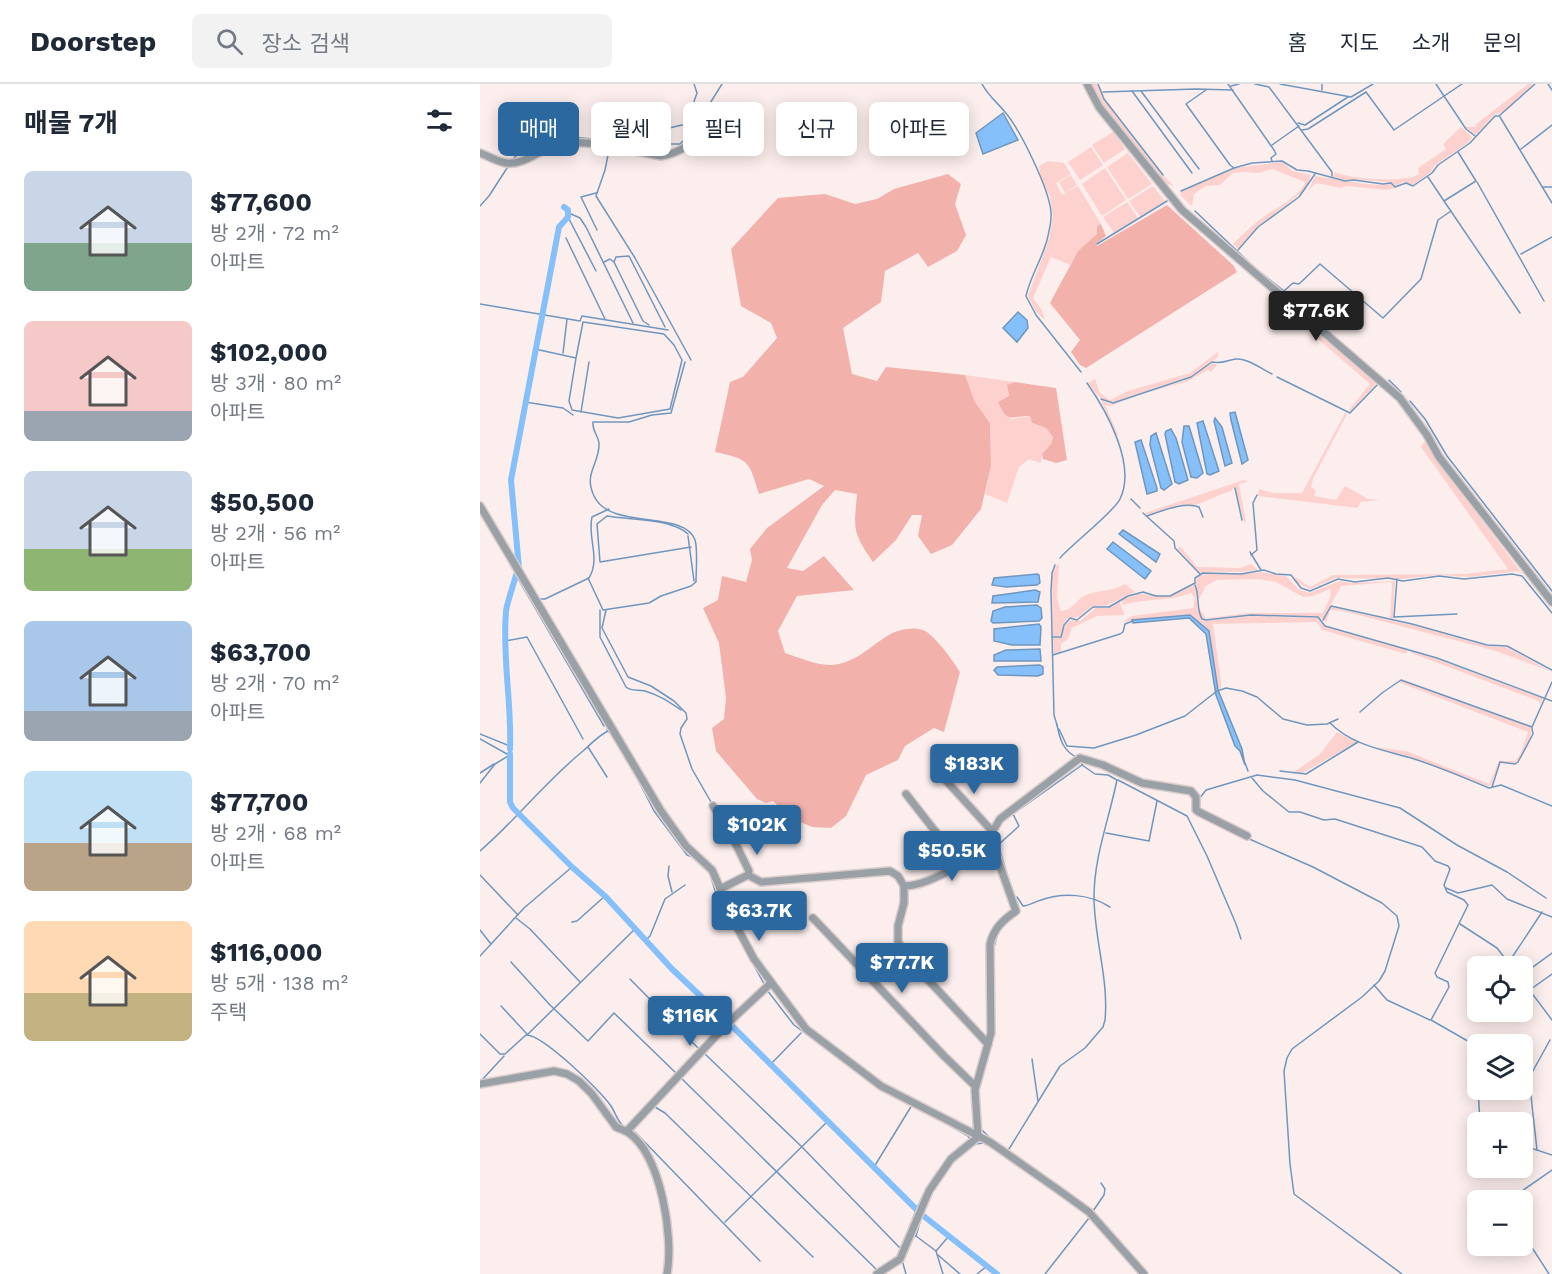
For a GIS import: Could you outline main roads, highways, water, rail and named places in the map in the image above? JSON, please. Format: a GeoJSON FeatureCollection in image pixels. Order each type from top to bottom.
{"type":"FeatureCollection","features":[{"type":"Feature","properties":{"kind":"water"},"geometry":{"type":"Polygon","coordinates":[[[1003,113],[1018,140],[983,154],[976,133],[1003,113]]]}},
{"type":"Feature","properties":{"kind":"water"},"geometry":{"type":"Polygon","coordinates":[[[1018,312],[1027,320],[1028,328],[1017,342],[1003,328],[1018,312]]]}},
{"type":"Feature","properties":{"kind":"water"},"geometry":{"type":"Polygon","coordinates":[[[1235,412],[1248,460],[1242,464],[1230,413],[1235,412]]]}},
{"type":"Feature","properties":{"kind":"water"},"geometry":{"type":"Polygon","coordinates":[[[1215,418],[1222,427],[1232,463],[1225,466],[1214,421],[1215,418]]]}},
{"type":"Feature","properties":{"kind":"water"},"geometry":{"type":"Polygon","coordinates":[[[1203,421],[1219,471],[1210,475],[1207,474],[1197,423],[1203,421]]]}},
{"type":"Feature","properties":{"kind":"water"},"geometry":{"type":"Polygon","coordinates":[[[1184,426],[1189,426],[1203,473],[1197,478],[1191,477],[1182,442],[1184,426]]]}},
{"type":"Feature","properties":{"kind":"water"},"geometry":{"type":"Polygon","coordinates":[[[1171,429],[1176,438],[1188,480],[1179,484],[1175,482],[1165,434],[1171,429]]]}},
{"type":"Feature","properties":{"kind":"water"},"geometry":{"type":"Polygon","coordinates":[[[1156,433],[1172,484],[1164,490],[1161,488],[1150,445],[1151,436],[1156,433]]]}},
{"type":"Feature","properties":{"kind":"water"},"geometry":{"type":"Polygon","coordinates":[[[1141,440],[1157,488],[1157,491],[1147,494],[1135,442],[1141,440]]]}},
{"type":"Feature","properties":{"kind":"water"},"geometry":{"type":"Polygon","coordinates":[[[1123,530],[1160,554],[1156,562],[1119,534],[1123,530]]]}},
{"type":"Feature","properties":{"kind":"water"},"geometry":{"type":"Polygon","coordinates":[[[1113,542],[1151,571],[1145,579],[1107,549],[1113,542]]]}},
{"type":"Feature","properties":{"kind":"water"},"geometry":{"type":"Polygon","coordinates":[[[1037,574],[1040,583],[1037,585],[1006,587],[992,585],[994,578],[1037,574]]]}},
{"type":"Feature","properties":{"kind":"water"},"geometry":{"type":"Polygon","coordinates":[[[1035,590],[1040,592],[1038,602],[992,603],[993,596],[1035,590]]]}},
{"type":"Feature","properties":{"kind":"water"},"geometry":{"type":"Polygon","coordinates":[[[1037,605],[1041,608],[1042,618],[1039,621],[993,623],[991,621],[993,611],[1005,607],[1037,605]]]}},
{"type":"Feature","properties":{"kind":"water"},"geometry":{"type":"Polygon","coordinates":[[[1190,615],[1209,631],[1218,690],[1242,749],[1245,765],[1240,751],[1235,746],[1216,695],[1206,634],[1189,618],[1133,623],[1132,620],[1190,615]]]}},
{"type":"Feature","properties":{"kind":"water"},"geometry":{"type":"Polygon","coordinates":[[[1039,624],[1041,627],[1040,645],[1012,645],[994,641],[994,629],[1039,624]]]}},
{"type":"Feature","properties":{"kind":"water"},"geometry":{"type":"Polygon","coordinates":[[[1040,649],[1041,661],[994,661],[994,655],[1006,650],[1040,649]]]}},
{"type":"Feature","properties":{"kind":"water"},"geometry":{"type":"Polygon","coordinates":[[[1040,665],[1043,667],[1043,674],[1038,676],[998,675],[994,670],[997,667],[1040,665]]]}},
{"type":"Feature","properties":{"kind":"waterway"},"geometry":{"type":"LineString","coordinates":[[671,128],[686,124],[697,93],[694,84]]}},
{"type":"Feature","properties":{"kind":"waterway"},"geometry":{"type":"LineString","coordinates":[[511,161],[534,138],[552,135],[642,144],[680,144],[692,132],[722,84]]}},
{"type":"Feature","properties":{"kind":"waterway"},"geometry":{"type":"LineString","coordinates":[[982,84],[1019,132],[1040,175],[1049,202],[1051,219],[1047,240],[1026,296],[1036,315],[1081,372]]}},
{"type":"Feature","properties":{"kind":"waterway"},"geometry":{"type":"LineString","coordinates":[[1098,84],[1104,99],[1163,175]]}},
{"type":"Feature","properties":{"kind":"waterway"},"geometry":{"type":"LineString","coordinates":[[1228,84],[1274,150],[1276,154],[1271,158],[1272,161]]}},
{"type":"Feature","properties":{"kind":"waterway"},"geometry":{"type":"LineString","coordinates":[[1231,86],[1239,84]]}},
{"type":"Feature","properties":{"kind":"waterway"},"geometry":{"type":"LineString","coordinates":[[1255,84],[1269,87],[1332,172],[1332,176]]}},
{"type":"Feature","properties":{"kind":"waterway"},"geometry":{"type":"LineString","coordinates":[[1280,84],[1351,97],[1373,84]]}},
{"type":"Feature","properties":{"kind":"waterway"},"geometry":{"type":"LineString","coordinates":[[1322,84],[1322,90]]}},
{"type":"Feature","properties":{"kind":"waterway"},"geometry":{"type":"LineString","coordinates":[[1436,84],[1466,129],[1475,136]]}},
{"type":"Feature","properties":{"kind":"waterway"},"geometry":{"type":"LineString","coordinates":[[1302,130],[1308,129],[1366,92],[1394,130],[1462,84]]}},
{"type":"Feature","properties":{"kind":"waterway"},"geometry":{"type":"LineString","coordinates":[[1181,191],[1234,168],[1252,163],[1282,161],[1297,170],[1345,181],[1391,183],[1395,187],[1406,183],[1413,186],[1470,143],[1495,116],[1499,116],[1535,84]]}},
{"type":"Feature","properties":{"kind":"waterway"},"geometry":{"type":"LineString","coordinates":[[1548,84],[1552,90]]}},
{"type":"Feature","properties":{"kind":"waterway"},"geometry":{"type":"LineString","coordinates":[[1206,90],[1186,104],[1234,168]]}},
{"type":"Feature","properties":{"kind":"waterway"},"geometry":{"type":"LineString","coordinates":[[1103,92],[1233,90]]}},
{"type":"Feature","properties":{"kind":"waterway"},"geometry":{"type":"LineString","coordinates":[[1132,91],[1192,173]]}},
{"type":"Feature","properties":{"kind":"waterway"},"geometry":{"type":"LineString","coordinates":[[1141,91],[1199,169]]}},
{"type":"Feature","properties":{"kind":"waterway"},"geometry":{"type":"LineString","coordinates":[[1298,123],[1305,125],[1348,97]]}},
{"type":"Feature","properties":{"kind":"waterway"},"geometry":{"type":"LineString","coordinates":[[1500,117],[1552,203]]}},
{"type":"Feature","properties":{"kind":"waterway"},"geometry":{"type":"LineString","coordinates":[[1521,149],[1552,125]]}},
{"type":"Feature","properties":{"kind":"waterway"},"geometry":{"type":"LineString","coordinates":[[1272,145],[1299,126]]}},
{"type":"Feature","properties":{"kind":"waterway"},"geometry":{"type":"LineString","coordinates":[[1458,152],[1476,181],[1444,201],[1520,313]]}},
{"type":"Feature","properties":{"kind":"waterway"},"geometry":{"type":"LineString","coordinates":[[608,156],[596,196],[635,258],[691,360]]}},
{"type":"Feature","properties":{"kind":"waterway"},"geometry":{"type":"LineString","coordinates":[[480,206],[509,165]]}},
{"type":"Feature","properties":{"kind":"waterway"},"geometry":{"type":"LineString","coordinates":[[1238,250],[1258,227],[1299,197],[1315,174]]}},
{"type":"Feature","properties":{"kind":"waterway"},"geometry":{"type":"LineString","coordinates":[[1428,177],[1444,201]]}},
{"type":"Feature","properties":{"kind":"waterway"},"geometry":{"type":"LineString","coordinates":[[1477,182],[1544,301]]}},
{"type":"Feature","properties":{"kind":"waterway"},"geometry":{"type":"LineString","coordinates":[[1543,187],[1552,187]]}},
{"type":"Feature","properties":{"kind":"waterway"},"geometry":{"type":"LineString","coordinates":[[596,193],[581,197],[597,230]]}},
{"type":"Feature","properties":{"kind":"waterway"},"geometry":{"type":"LineString","coordinates":[[1097,244],[1167,201]]}},
{"type":"Feature","properties":{"kind":"waterway"},"geometry":{"type":"LineString","coordinates":[[519,568],[511,480],[559,227],[568,217],[568,210],[564,207]]}},
{"type":"Feature","properties":{"kind":"waterway"},"geometry":{"type":"LineString","coordinates":[[1195,211],[1255,268],[1284,291],[1293,283],[1299,284],[1320,264],[1383,318],[1421,279],[1438,220],[1451,211]]}},
{"type":"Feature","properties":{"kind":"waterway"},"geometry":{"type":"LineString","coordinates":[[569,213],[580,218],[586,227],[633,323]]}},
{"type":"Feature","properties":{"kind":"waterway"},"geometry":{"type":"LineString","coordinates":[[568,217],[596,271]]}},
{"type":"Feature","properties":{"kind":"waterway"},"geometry":{"type":"LineString","coordinates":[[1521,254],[1552,237]]}},
{"type":"Feature","properties":{"kind":"waterway"},"geometry":{"type":"LineString","coordinates":[[566,238],[605,319]]}},
{"type":"Feature","properties":{"kind":"waterway"},"geometry":{"type":"LineString","coordinates":[[604,262],[610,259],[614,262],[616,257],[629,256],[665,327]]}},
{"type":"Feature","properties":{"kind":"waterway"},"geometry":{"type":"LineString","coordinates":[[614,262],[643,321],[649,325]]}},
{"type":"Feature","properties":{"kind":"waterway"},"geometry":{"type":"LineString","coordinates":[[480,304],[580,321],[582,316],[668,330]]}},
{"type":"Feature","properties":{"kind":"waterway"},"geometry":{"type":"LineString","coordinates":[[563,353],[567,319]]}},
{"type":"Feature","properties":{"kind":"waterway"},"geometry":{"type":"LineString","coordinates":[[535,349],[576,358],[583,322],[664,334],[674,345],[682,360],[670,409],[618,418],[572,410],[569,401],[576,358]]}},
{"type":"Feature","properties":{"kind":"waterway"},"geometry":{"type":"LineString","coordinates":[[1101,399],[1113,403],[1191,377],[1212,362],[1240,359],[1272,374]]}},
{"type":"Feature","properties":{"kind":"waterway"},"geometry":{"type":"LineString","coordinates":[[581,412],[589,362]]}},
{"type":"Feature","properties":{"kind":"waterway"},"geometry":{"type":"LineString","coordinates":[[588,578],[603,610],[649,603],[696,582],[696,544],[688,531],[677,525],[630,517],[602,507],[594,496],[590,481],[599,450],[593,422],[629,422],[652,415],[671,413],[685,362]]}},
{"type":"Feature","properties":{"kind":"waterway"},"geometry":{"type":"LineString","coordinates":[[1277,377],[1350,413],[1377,385]]}},
{"type":"Feature","properties":{"kind":"waterway"},"geometry":{"type":"LineString","coordinates":[[1389,380],[1401,392]]}},
{"type":"Feature","properties":{"kind":"waterway"},"geometry":{"type":"LineString","coordinates":[[1060,558],[1116,505],[1124,485],[1125,470],[1117,438],[1103,408],[1087,383]]}},
{"type":"Feature","properties":{"kind":"waterway"},"geometry":{"type":"LineString","coordinates":[[1410,401],[1425,419],[1447,456],[1552,591]]}},
{"type":"Feature","properties":{"kind":"waterway"},"geometry":{"type":"LineString","coordinates":[[525,402],[563,408],[573,415]]}},
{"type":"Feature","properties":{"kind":"waterway"},"geometry":{"type":"LineString","coordinates":[[1235,488],[1242,520]]}},
{"type":"Feature","properties":{"kind":"waterway"},"geometry":{"type":"LineString","coordinates":[[1251,555],[1257,550],[1253,503],[1257,495]]}},
{"type":"Feature","properties":{"kind":"waterway"},"geometry":{"type":"LineString","coordinates":[[1131,499],[1140,508]]}},
{"type":"Feature","properties":{"kind":"waterway"},"geometry":{"type":"LineString","coordinates":[[1147,516],[1173,507],[1193,505],[1199,507],[1203,517]]}},
{"type":"Feature","properties":{"kind":"waterway"},"geometry":{"type":"LineString","coordinates":[[539,599],[545,599],[589,578],[594,563],[592,517],[609,509]]}},
{"type":"Feature","properties":{"kind":"waterway"},"geometry":{"type":"LineString","coordinates":[[1143,513],[1174,541],[1175,548],[1200,574]]}},
{"type":"Feature","properties":{"kind":"waterway"},"geometry":{"type":"LineString","coordinates":[[688,534],[661,522],[607,516],[597,524],[600,562],[691,547]]}},
{"type":"Feature","properties":{"kind":"waterway"},"geometry":{"type":"LineString","coordinates":[[688,536],[694,581]]}},
{"type":"Feature","properties":{"kind":"waterway"},"geometry":{"type":"LineString","coordinates":[[1250,552],[1261,570]]}},
{"type":"Feature","properties":{"kind":"waterway"},"geometry":{"type":"LineString","coordinates":[[1055,565],[1051,591],[1054,715],[1057,725]]}},
{"type":"Feature","properties":{"kind":"waterway"},"geometry":{"type":"LineString","coordinates":[[1052,637],[1061,637],[1064,625],[1070,618],[1077,620],[1093,607],[1109,607],[1128,596],[1143,592],[1156,596],[1170,596],[1195,583],[1195,578],[1203,573],[1241,574],[1264,570],[1291,575],[1301,588],[1310,591],[1338,579],[1355,582],[1388,578],[1403,581],[1439,576],[1464,579],[1512,574],[1522,576],[1552,613]]}},
{"type":"Feature","properties":{"kind":"waterway"},"geometry":{"type":"LineString","coordinates":[[516,575],[604,726]]}},
{"type":"Feature","properties":{"kind":"waterway"},"geometry":{"type":"LineString","coordinates":[[510,749],[505,629],[507,606],[516,575]]}},
{"type":"Feature","properties":{"kind":"waterway"},"geometry":{"type":"LineString","coordinates":[[1394,617],[1397,579]]}},
{"type":"Feature","properties":{"kind":"waterway"},"geometry":{"type":"LineString","coordinates":[[1195,585],[1202,619],[1251,615],[1318,617],[1325,626],[1437,658],[1552,701]]}},
{"type":"Feature","properties":{"kind":"waterway"},"geometry":{"type":"LineString","coordinates":[[1323,620],[1331,606],[1412,624],[1487,645],[1507,646],[1552,670]]}},
{"type":"Feature","properties":{"kind":"waterway"},"geometry":{"type":"LineString","coordinates":[[600,610],[600,637],[626,687],[655,695],[681,710]]}},
{"type":"Feature","properties":{"kind":"waterway"},"geometry":{"type":"LineString","coordinates":[[606,610],[602,628],[628,677],[651,686],[674,701],[686,713],[687,719],[680,734],[692,769],[711,802]]}},
{"type":"Feature","properties":{"kind":"waterway"},"geometry":{"type":"LineString","coordinates":[[1394,617],[1457,614]]}},
{"type":"Feature","properties":{"kind":"waterway"},"geometry":{"type":"LineString","coordinates":[[1053,655],[1120,634],[1125,624],[1133,621]]}},
{"type":"Feature","properties":{"kind":"waterway"},"geometry":{"type":"LineString","coordinates":[[505,641],[527,637],[583,739]]}},
{"type":"Feature","properties":{"kind":"waterway"},"geometry":{"type":"LineString","coordinates":[[1360,712],[1401,680],[1532,727],[1552,682]]}},
{"type":"Feature","properties":{"kind":"waterway"},"geometry":{"type":"LineString","coordinates":[[1059,729],[1067,746],[1094,748],[1185,716],[1217,691],[1226,688],[1257,697],[1283,719],[1307,725],[1327,724],[1338,719]]}},
{"type":"Feature","properties":{"kind":"waterway"},"geometry":{"type":"LineString","coordinates":[[1330,723],[1348,737],[1368,746],[1411,758],[1489,788],[1501,785],[1552,806]]}},
{"type":"Feature","properties":{"kind":"waterway"},"geometry":{"type":"LineString","coordinates":[[1057,725],[1063,744],[1078,758]]}},
{"type":"Feature","properties":{"kind":"waterway"},"geometry":{"type":"LineString","coordinates":[[1492,787],[1500,762],[1515,764],[1518,762],[1533,734],[1532,728]]}},
{"type":"Feature","properties":{"kind":"waterway"},"geometry":{"type":"LineString","coordinates":[[607,730],[612,735]]}},
{"type":"Feature","properties":{"kind":"waterway"},"geometry":{"type":"LineString","coordinates":[[480,851],[569,763],[608,731]]}},
{"type":"Feature","properties":{"kind":"waterway"},"geometry":{"type":"LineString","coordinates":[[480,734],[510,746]]}},
{"type":"Feature","properties":{"kind":"waterway"},"geometry":{"type":"LineString","coordinates":[[480,739],[507,754]]}},
{"type":"Feature","properties":{"kind":"waterway"},"geometry":{"type":"LineString","coordinates":[[1280,771],[1306,774],[1358,742]]}},
{"type":"Feature","properties":{"kind":"waterway"},"geometry":{"type":"LineString","coordinates":[[588,747],[607,777]]}},
{"type":"Feature","properties":{"kind":"waterway"},"geometry":{"type":"LineString","coordinates":[[510,754],[510,802],[513,808],[572,867],[606,897],[672,969],[727,1021]]}},
{"type":"Feature","properties":{"kind":"waterway"},"geometry":{"type":"LineString","coordinates":[[480,783],[495,764],[510,755]]}},
{"type":"Feature","properties":{"kind":"waterway"},"geometry":{"type":"LineString","coordinates":[[1009,1149],[1060,1066],[1085,1048],[1103,1027],[1105,1020],[1105,989],[1094,897],[1099,853],[1117,780],[1108,775],[1095,774],[1082,765],[1082,761]]}},
{"type":"Feature","properties":{"kind":"waterway"},"geometry":{"type":"LineString","coordinates":[[1245,763],[1248,771]]}},
{"type":"Feature","properties":{"kind":"waterway"},"geometry":{"type":"LineString","coordinates":[[480,773],[494,764]]}},
{"type":"Feature","properties":{"kind":"waterway"},"geometry":{"type":"LineString","coordinates":[[1018,909],[998,845],[1019,826],[1013,814],[1082,765]]}},
{"type":"Feature","properties":{"kind":"waterway"},"geometry":{"type":"LineString","coordinates":[[632,768],[654,811],[687,855],[695,858]]}},
{"type":"Feature","properties":{"kind":"waterway"},"geometry":{"type":"LineString","coordinates":[[1199,799],[1206,790],[1257,775],[1295,780],[1400,808],[1546,898]]}},
{"type":"Feature","properties":{"kind":"waterway"},"geometry":{"type":"LineString","coordinates":[[1252,778],[1263,791],[1289,812],[1300,812],[1324,820],[1335,819],[1422,847],[1435,861],[1448,866],[1450,869],[1444,885],[1447,892],[1464,900],[1468,905],[1435,973],[1437,977],[1448,982],[1449,987],[1431,1020],[1467,1041]]}},
{"type":"Feature","properties":{"kind":"waterway"},"geometry":{"type":"LineString","coordinates":[[1118,780],[1187,816],[1207,856],[1241,939]]}},
{"type":"Feature","properties":{"kind":"waterway"},"geometry":{"type":"LineString","coordinates":[[1106,833],[1149,841],[1157,801]]}},
{"type":"Feature","properties":{"kind":"waterway"},"geometry":{"type":"LineString","coordinates":[[1247,838],[1313,867],[1382,903],[1397,916],[1399,926],[1385,971],[1379,981],[1362,997],[1292,1049],[1284,1071],[1294,1194],[1402,1274]]}},
{"type":"Feature","properties":{"kind":"waterway"},"geometry":{"type":"LineString","coordinates":[[669,866],[668,876],[672,892]]}},
{"type":"Feature","properties":{"kind":"waterway"},"geometry":{"type":"LineString","coordinates":[[480,956],[524,908],[572,867]]}},
{"type":"Feature","properties":{"kind":"waterway"},"geometry":{"type":"LineString","coordinates":[[710,874],[717,897],[764,984]]}},
{"type":"Feature","properties":{"kind":"waterway"},"geometry":{"type":"LineString","coordinates":[[480,875],[518,915]]}},
{"type":"Feature","properties":{"kind":"waterway"},"geometry":{"type":"LineString","coordinates":[[646,940],[650,936],[665,899],[685,885]]}},
{"type":"Feature","properties":{"kind":"waterway"},"geometry":{"type":"LineString","coordinates":[[1446,888],[1458,893],[1492,885],[1507,899],[1552,917]]}},
{"type":"Feature","properties":{"kind":"waterway"},"geometry":{"type":"LineString","coordinates":[[1017,897],[1023,906],[1049,897],[1067,895],[1094,899],[1110,907]]}},
{"type":"Feature","properties":{"kind":"waterway"},"geometry":{"type":"LineString","coordinates":[[572,922],[577,921],[605,896]]}},
{"type":"Feature","properties":{"kind":"waterway"},"geometry":{"type":"LineString","coordinates":[[1513,956],[1542,912]]}},
{"type":"Feature","properties":{"kind":"waterway"},"geometry":{"type":"LineString","coordinates":[[1007,922],[1018,914]]}},
{"type":"Feature","properties":{"kind":"waterway"},"geometry":{"type":"LineString","coordinates":[[516,918],[530,929],[580,982]]}},
{"type":"Feature","properties":{"kind":"waterway"},"geometry":{"type":"LineString","coordinates":[[1460,924],[1497,948],[1503,956]]}},
{"type":"Feature","properties":{"kind":"waterway"},"geometry":{"type":"LineString","coordinates":[[527,1035],[635,929]]}},
{"type":"Feature","properties":{"kind":"waterway"},"geometry":{"type":"LineString","coordinates":[[480,930],[491,944]]}},
{"type":"Feature","properties":{"kind":"waterway"},"geometry":{"type":"LineString","coordinates":[[994,947],[998,932]]}},
{"type":"Feature","properties":{"kind":"waterway"},"geometry":{"type":"LineString","coordinates":[[1533,967],[1552,953]]}},
{"type":"Feature","properties":{"kind":"waterway"},"geometry":{"type":"LineString","coordinates":[[511,962],[550,1005],[588,1041],[614,1013],[677,1074]]}},
{"type":"Feature","properties":{"kind":"waterway"},"geometry":{"type":"LineString","coordinates":[[1533,988],[1552,974]]}},
{"type":"Feature","properties":{"kind":"waterway"},"geometry":{"type":"LineString","coordinates":[[994,976],[994,1001]]}},
{"type":"Feature","properties":{"kind":"waterway"},"geometry":{"type":"LineString","coordinates":[[630,979],[699,1049]]}},
{"type":"Feature","properties":{"kind":"waterway"},"geometry":{"type":"LineString","coordinates":[[1374,985],[1387,1000],[1430,1020]]}},
{"type":"Feature","properties":{"kind":"waterway"},"geometry":{"type":"LineString","coordinates":[[767,990],[794,1025],[872,1083]]}},
{"type":"Feature","properties":{"kind":"waterway"},"geometry":{"type":"LineString","coordinates":[[1533,995],[1552,1020]]}},
{"type":"Feature","properties":{"kind":"waterway"},"geometry":{"type":"LineString","coordinates":[[501,1006],[527,1034]]}},
{"type":"Feature","properties":{"kind":"waterway"},"geometry":{"type":"LineString","coordinates":[[730,1024],[917,1210]]}},
{"type":"Feature","properties":{"kind":"waterway"},"geometry":{"type":"LineString","coordinates":[[770,1065],[801,1033]]}},
{"type":"Feature","properties":{"kind":"waterway"},"geometry":{"type":"LineString","coordinates":[[480,1034],[500,1054],[505,1054],[526,1035],[545,1044],[571,1064],[596,1088],[611,1106],[623,1126]]}},
{"type":"Feature","properties":{"kind":"waterway"},"geometry":{"type":"LineString","coordinates":[[1537,1150],[1529,1078],[1550,1040]]}},
{"type":"Feature","properties":{"kind":"waterway"},"geometry":{"type":"LineString","coordinates":[[705,1054],[802,1147],[900,1248],[903,1244]]}},
{"type":"Feature","properties":{"kind":"waterway"},"geometry":{"type":"LineString","coordinates":[[481,1081],[504,1056]]}},
{"type":"Feature","properties":{"kind":"waterway"},"geometry":{"type":"LineString","coordinates":[[1032,1059],[1038,1101]]}},
{"type":"Feature","properties":{"kind":"waterway"},"geometry":{"type":"LineString","coordinates":[[680,1077],[876,1269]]}},
{"type":"Feature","properties":{"kind":"waterway"},"geometry":{"type":"LineString","coordinates":[[1479,1100],[1479,1112]]}},
{"type":"Feature","properties":{"kind":"waterway"},"geometry":{"type":"LineString","coordinates":[[874,1167],[912,1105]]}},
{"type":"Feature","properties":{"kind":"waterway"},"geometry":{"type":"LineString","coordinates":[[653,1108],[665,1113],[813,1257]]}},
{"type":"Feature","properties":{"kind":"waterway"},"geometry":{"type":"LineString","coordinates":[[942,1121],[970,1139]]}},
{"type":"Feature","properties":{"kind":"waterway"},"geometry":{"type":"LineString","coordinates":[[725,1222],[827,1122]]}},
{"type":"Feature","properties":{"kind":"waterway"},"geometry":{"type":"LineString","coordinates":[[981,1129],[990,1138]]}},
{"type":"Feature","properties":{"kind":"waterway"},"geometry":{"type":"LineString","coordinates":[[635,1132],[760,1261]]}},
{"type":"Feature","properties":{"kind":"waterway"},"geometry":{"type":"LineString","coordinates":[[905,1240],[922,1198],[937,1172],[969,1140]]}},
{"type":"Feature","properties":{"kind":"waterway"},"geometry":{"type":"LineString","coordinates":[[975,1144],[984,1143],[992,1148]]}},
{"type":"Feature","properties":{"kind":"waterway"},"geometry":{"type":"LineString","coordinates":[[999,1144],[1093,1211],[1144,1269]]}},
{"type":"Feature","properties":{"kind":"waterway"},"geometry":{"type":"LineString","coordinates":[[1533,1149],[1552,1155]]}},
{"type":"Feature","properties":{"kind":"waterway"},"geometry":{"type":"LineString","coordinates":[[1523,1190],[1552,1170]]}},
{"type":"Feature","properties":{"kind":"waterway"},"geometry":{"type":"LineString","coordinates":[[1093,1211],[1104,1195],[1105,1189],[1101,1183]]}},
{"type":"Feature","properties":{"kind":"waterway"},"geometry":{"type":"LineString","coordinates":[[921,1214],[997,1274]]}},
{"type":"Feature","properties":{"kind":"waterway"},"geometry":{"type":"LineString","coordinates":[[921,1218],[916,1236],[936,1251]]}},
{"type":"Feature","properties":{"kind":"waterway"},"geometry":{"type":"LineString","coordinates":[[1045,1274],[1089,1218]]}},
{"type":"Feature","properties":{"kind":"waterway"},"geometry":{"type":"LineString","coordinates":[[904,1258],[913,1237],[916,1236]]}},
{"type":"Feature","properties":{"kind":"waterway"},"geometry":{"type":"LineString","coordinates":[[943,1274],[936,1251],[949,1236]]}},
{"type":"Feature","properties":{"kind":"waterway"},"geometry":{"type":"LineString","coordinates":[[1533,1249],[1549,1274]]}},
{"type":"Feature","properties":{"kind":"waterway"},"geometry":{"type":"LineString","coordinates":[[938,1255],[960,1274]]}},
{"type":"Feature","properties":{"kind":"waterway"},"geometry":{"type":"LineString","coordinates":[[902,1260],[906,1274]]}},
{"type":"Feature","properties":{"kind":"waterway"},"geometry":{"type":"LineString","coordinates":[[885,1273],[899,1264]]}},
{"type":"Feature","properties":{"kind":"waterway"},"geometry":{"type":"LineString","coordinates":[[977,1274],[987,1266]]}}]}
